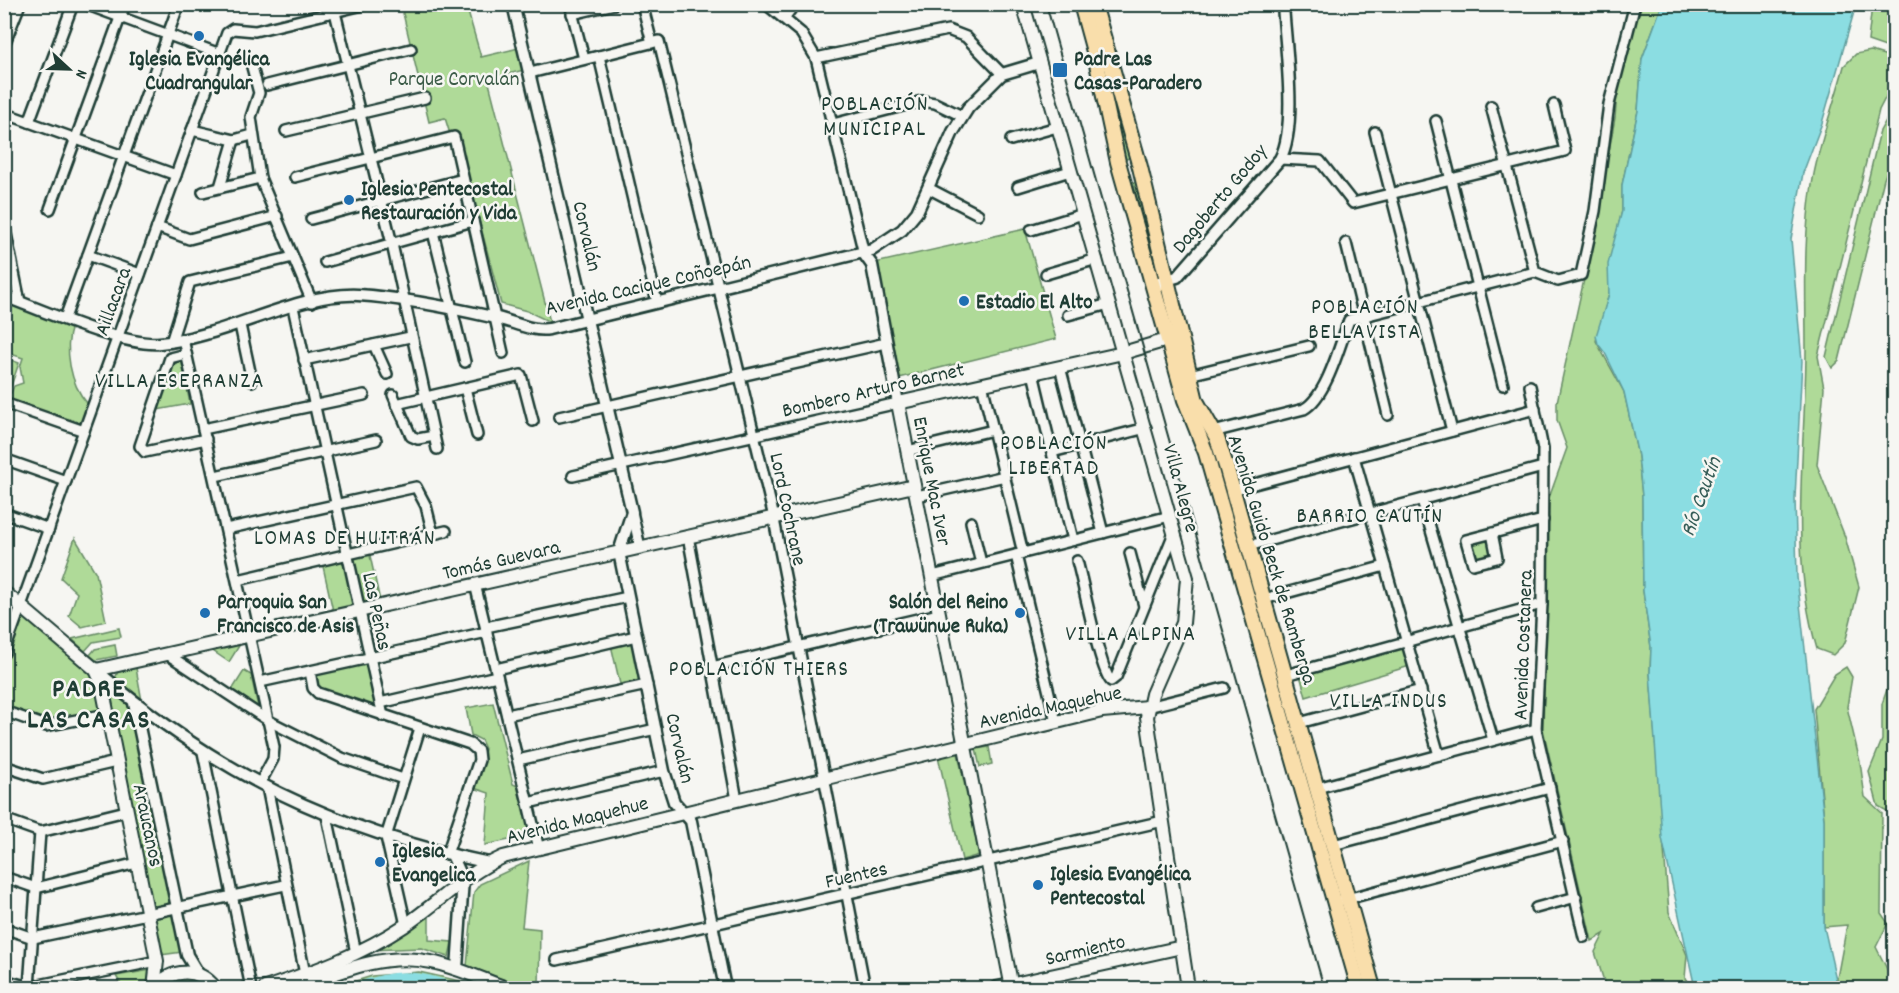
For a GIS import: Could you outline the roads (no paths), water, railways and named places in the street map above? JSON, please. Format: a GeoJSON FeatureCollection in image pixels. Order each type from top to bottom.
{"type":"FeatureCollection","features":[{"type":"Feature","properties":{"kind":"main road","name":"Villa Alegre"},"geometry":{"type":"LineString","coordinates":[[1023,4],[1187,578],[1185,612],[1179,634],[1148,707],[1148,729],[1188,988]]}},
{"type":"Feature","properties":{"kind":"main road","name":"Avenida Guido Beck de Ramberga"},"geometry":{"type":"LineString","coordinates":[[1081,4],[1096,59],[1121,172],[1155,292],[1189,375],[1198,407],[1213,432],[1286,675],[1334,845],[1341,900],[1359,988]]}},
{"type":"Feature","properties":{"kind":"main road"},"geometry":{"type":"LineString","coordinates":[[1094,4],[1140,166],[1161,259],[1171,278]]}},
{"type":"Feature","properties":{"kind":"main road"},"geometry":{"type":"LineString","coordinates":[[1121,172],[1140,166]]}},
{"type":"Feature","properties":{"kind":"main road","name":"Avenida Guido Beck de Ramberga"},"geometry":{"type":"LineString","coordinates":[[1171,278],[1174,338],[1185,400],[1206,453],[1270,679],[1341,900],[1373,988]]}},
{"type":"Feature","properties":{"kind":"main road","name":"Bombero Arturo Barnet"},"geometry":{"type":"LineString","coordinates":[[898,403],[1123,353],[1174,338]]}},
{"type":"Feature","properties":{"kind":"main road","name":"Enrique Mac Iver"},"geometry":{"type":"LineString","coordinates":[[898,403],[1011,987]]}},
{"type":"Feature","properties":{"kind":"main road"},"geometry":{"type":"LineString","coordinates":[[1218,494],[1232,490]]}},
{"type":"Feature","properties":{"kind":"main road","name":"Tomás Guevara"},"geometry":{"type":"LineString","coordinates":[[96,670],[774,517],[915,491]]}},
{"type":"Feature","properties":{"kind":"main road","name":"Avenida Maquehue"},"geometry":{"type":"LineString","coordinates":[[4,591],[96,670]]}},
{"type":"Feature","properties":{"kind":"main road","name":"Araucanos"},"geometry":{"type":"LineString","coordinates":[[96,670],[101,681],[157,961],[154,988]]}},
{"type":"Feature","properties":{"kind":"main road"},"geometry":{"type":"LineString","coordinates":[[1270,679],[1286,675]]}},
{"type":"Feature","properties":{"kind":"main road","name":"Avenida Maquehue"},"geometry":{"type":"LineString","coordinates":[[489,863],[1056,722],[1117,708],[1148,707]]}},
{"type":"Feature","properties":{"kind":"main road"},"geometry":{"type":"LineString","coordinates":[[265,988],[356,953],[406,925],[463,879],[489,863]]}},
{"type":"Feature","properties":{"kind":"main road","name":"Sarmiento"},"geometry":{"type":"LineString","coordinates":[[996,988],[1011,987],[1182,947]]}},
{"type":"Feature","properties":{"kind":"main road"},"geometry":{"type":"LineString","coordinates":[[295,988],[360,965],[383,960],[420,960],[457,969],[484,984],[506,988]]}},
{"type":"Feature","properties":{"kind":"main road"},"geometry":{"type":"LineString","coordinates":[[154,988],[166,978],[177,973],[199,975],[216,987]]}},
{"type":"Feature","properties":{"kind":"street"},"geometry":{"type":"LineString","coordinates":[[4,45],[20,4]]}},
{"type":"Feature","properties":{"kind":"street"},"geometry":{"type":"LineString","coordinates":[[29,122],[73,4]]}},
{"type":"Feature","properties":{"kind":"street"},"geometry":{"type":"LineString","coordinates":[[85,4],[220,54]]}},
{"type":"Feature","properties":{"kind":"street"},"geometry":{"type":"LineString","coordinates":[[50,209],[125,4]]}},
{"type":"Feature","properties":{"kind":"street"},"geometry":{"type":"LineString","coordinates":[[65,318],[178,4]]}},
{"type":"Feature","properties":{"kind":"street"},"geometry":{"type":"LineString","coordinates":[[367,4],[334,8],[392,244],[410,337],[437,449]]}},
{"type":"Feature","properties":{"kind":"street","name":"Corvalán"},"geometry":{"type":"LineString","coordinates":[[513,4],[640,547]]}},
{"type":"Feature","properties":{"kind":"street"},"geometry":{"type":"LineString","coordinates":[[584,59],[571,9],[614,4]]}},
{"type":"Feature","properties":{"kind":"street","name":"Lord Cochrane"},"geometry":{"type":"LineString","coordinates":[[642,4],[655,42],[720,288],[774,517],[797,647],[865,988]]}},
{"type":"Feature","properties":{"kind":"street","name":"Enrique Mac Iver"},"geometry":{"type":"LineString","coordinates":[[766,4],[801,33],[816,58],[864,254],[872,265],[898,403]]}},
{"type":"Feature","properties":{"kind":"street"},"geometry":{"type":"LineString","coordinates":[[784,18],[795,4]]}},
{"type":"Feature","properties":{"kind":"street","name":"Dagoberto Godoy"},"geometry":{"type":"LineString","coordinates":[[1155,292],[1159,282],[1171,278],[1280,159],[1287,143],[1289,128],[1283,4]]}},
{"type":"Feature","properties":{"kind":"street"},"geometry":{"type":"LineString","coordinates":[[1213,432],[1304,409],[1312,404],[1320,393],[1349,320],[1535,272],[1558,281],[1581,276],[1595,211],[1611,93],[1635,4]]}},
{"type":"Feature","properties":{"kind":"street","name":"Aillacara"},"geometry":{"type":"LineString","coordinates":[[4,653],[230,29],[255,31],[334,8]]}},
{"type":"Feature","properties":{"kind":"street"},"geometry":{"type":"LineString","coordinates":[[816,58],[948,30],[966,37],[1002,74]]}},
{"type":"Feature","properties":{"kind":"street"},"geometry":{"type":"LineString","coordinates":[[530,73],[655,42]]}},
{"type":"Feature","properties":{"kind":"street"},"geometry":{"type":"LineString","coordinates":[[267,85],[411,49]]}},
{"type":"Feature","properties":{"kind":"street"},"geometry":{"type":"LineString","coordinates":[[599,56],[657,302]]}},
{"type":"Feature","properties":{"kind":"street","name":"Avenida Cacique Coñoepán"},"geometry":{"type":"LineString","coordinates":[[4,296],[118,336],[150,344],[171,342],[312,302],[350,295],[403,299],[495,317],[543,330],[864,254],[902,230],[917,212],[962,116],[1002,74],[1038,63]]}},
{"type":"Feature","properties":{"kind":"street"},"geometry":{"type":"LineString","coordinates":[[252,67],[259,93],[251,117],[260,178],[312,302]]}},
{"type":"Feature","properties":{"kind":"street"},"geometry":{"type":"LineString","coordinates":[[286,131],[425,98]]}},
{"type":"Feature","properties":{"kind":"street"},"geometry":{"type":"LineString","coordinates":[[833,124],[922,102],[935,103],[962,116]]}},
{"type":"Feature","properties":{"kind":"street"},"geometry":{"type":"LineString","coordinates":[[1280,159],[1320,161],[1353,203],[1565,151],[1554,105]]}},
{"type":"Feature","properties":{"kind":"street"},"geometry":{"type":"LineString","coordinates":[[1491,106],[1535,272]]}},
{"type":"Feature","properties":{"kind":"street"},"geometry":{"type":"LineString","coordinates":[[4,113],[176,174]]}},
{"type":"Feature","properties":{"kind":"street"},"geometry":{"type":"LineString","coordinates":[[1436,121],[1503,385]]}},
{"type":"Feature","properties":{"kind":"street"},"geometry":{"type":"LineString","coordinates":[[1011,140],[1057,127]]}},
{"type":"Feature","properties":{"kind":"street"},"geometry":{"type":"LineString","coordinates":[[192,130],[234,140],[252,135]]}},
{"type":"Feature","properties":{"kind":"street"},"geometry":{"type":"LineString","coordinates":[[1375,132],[1452,431]]}},
{"type":"Feature","properties":{"kind":"street"},"geometry":{"type":"LineString","coordinates":[[295,177],[454,137],[503,353]]}},
{"type":"Feature","properties":{"kind":"street"},"geometry":{"type":"LineString","coordinates":[[220,187],[234,140]]}},
{"type":"Feature","properties":{"kind":"street"},"geometry":{"type":"LineString","coordinates":[[1018,187],[1070,171]]}},
{"type":"Feature","properties":{"kind":"street"},"geometry":{"type":"LineString","coordinates":[[203,192],[260,178]]}},
{"type":"Feature","properties":{"kind":"street"},"geometry":{"type":"LineString","coordinates":[[310,219],[463,179]]}},
{"type":"Feature","properties":{"kind":"street"},"geometry":{"type":"LineString","coordinates":[[928,188],[978,214]]}},
{"type":"Feature","properties":{"kind":"street"},"geometry":{"type":"LineString","coordinates":[[1031,230],[1083,214]]}},
{"type":"Feature","properties":{"kind":"street"},"geometry":{"type":"LineString","coordinates":[[157,227],[189,239],[277,216]]}},
{"type":"Feature","properties":{"kind":"street"},"geometry":{"type":"LineString","coordinates":[[325,262],[473,221]]}},
{"type":"Feature","properties":{"kind":"street"},"geometry":{"type":"LineString","coordinates":[[4,224],[20,302]]}},
{"type":"Feature","properties":{"kind":"street"},"geometry":{"type":"LineString","coordinates":[[433,232],[465,362]]}},
{"type":"Feature","properties":{"kind":"street"},"geometry":{"type":"LineString","coordinates":[[1346,243],[1388,415]]}},
{"type":"Feature","properties":{"kind":"street"},"geometry":{"type":"LineString","coordinates":[[88,255],[140,274]]}},
{"type":"Feature","properties":{"kind":"street"},"geometry":{"type":"LineString","coordinates":[[171,342],[190,282],[293,257]]}},
{"type":"Feature","properties":{"kind":"street"},"geometry":{"type":"LineString","coordinates":[[1046,274],[1096,260]]}},
{"type":"Feature","properties":{"kind":"street"},"geometry":{"type":"LineString","coordinates":[[1068,315],[1109,304]]}},
{"type":"Feature","properties":{"kind":"street","name":"Las Peñas"},"geometry":{"type":"LineString","coordinates":[[293,307],[383,716]]}},
{"type":"Feature","properties":{"kind":"street"},"geometry":{"type":"LineString","coordinates":[[240,324],[252,381]]}},
{"type":"Feature","properties":{"kind":"street"},"geometry":{"type":"LineString","coordinates":[[304,360],[410,337]]}},
{"type":"Feature","properties":{"kind":"street"},"geometry":{"type":"LineString","coordinates":[[183,339],[269,721],[274,753],[263,785],[304,974]]}},
{"type":"Feature","properties":{"kind":"street"},"geometry":{"type":"LineString","coordinates":[[559,417],[886,343]]}},
{"type":"Feature","properties":{"kind":"street"},"geometry":{"type":"LineString","coordinates":[[374,345],[387,374]]}},
{"type":"Feature","properties":{"kind":"street"},"geometry":{"type":"LineString","coordinates":[[1189,375],[1309,346]]}},
{"type":"Feature","properties":{"kind":"street"},"geometry":{"type":"LineString","coordinates":[[186,354],[170,358],[140,446],[145,452],[315,405],[364,395]]}},
{"type":"Feature","properties":{"kind":"street"},"geometry":{"type":"LineString","coordinates":[[1060,367],[1103,533]]}},
{"type":"Feature","properties":{"kind":"street"},"geometry":{"type":"LineString","coordinates":[[1033,373],[1073,540]]}},
{"type":"Feature","properties":{"kind":"street"},"geometry":{"type":"LineString","coordinates":[[434,436],[418,439],[411,436],[394,400],[425,398],[522,375],[533,420]]}},
{"type":"Feature","properties":{"kind":"street"},"geometry":{"type":"LineString","coordinates":[[982,384],[1005,476],[1056,722]]}},
{"type":"Feature","properties":{"kind":"street","name":"Avenida Costanera"},"geometry":{"type":"LineString","coordinates":[[1530,386],[1543,449],[1542,604],[1536,729],[1584,937]]}},
{"type":"Feature","properties":{"kind":"street"},"geometry":{"type":"LineString","coordinates":[[465,388],[477,435]]}},
{"type":"Feature","properties":{"kind":"street"},"geometry":{"type":"LineString","coordinates":[[4,403],[84,431]]}},
{"type":"Feature","properties":{"kind":"street","name":"Bombero Arturo Barnet"},"geometry":{"type":"LineString","coordinates":[[573,476],[898,403]]}},
{"type":"Feature","properties":{"kind":"street"},"geometry":{"type":"LineString","coordinates":[[1232,490],[1535,409]]}},
{"type":"Feature","properties":{"kind":"street"},"geometry":{"type":"LineString","coordinates":[[1052,452],[1146,428]]}},
{"type":"Feature","properties":{"kind":"street"},"geometry":{"type":"LineString","coordinates":[[907,451],[993,430]]}},
{"type":"Feature","properties":{"kind":"street"},"geometry":{"type":"LineString","coordinates":[[215,476],[376,440]]}},
{"type":"Feature","properties":{"kind":"street"},"geometry":{"type":"LineString","coordinates":[[1354,457],[1439,755]]}},
{"type":"Feature","properties":{"kind":"street"},"geometry":{"type":"LineString","coordinates":[[4,459],[66,481]]}},
{"type":"Feature","properties":{"kind":"street"},"geometry":{"type":"LineString","coordinates":[[1248,546],[1543,467]]}},
{"type":"Feature","properties":{"kind":"street"},"geometry":{"type":"LineString","coordinates":[[915,491],[1005,476]]}},
{"type":"Feature","properties":{"kind":"street"},"geometry":{"type":"LineString","coordinates":[[226,529],[416,487],[426,506],[433,534]]}},
{"type":"Feature","properties":{"kind":"street"},"geometry":{"type":"LineString","coordinates":[[1422,500],[1493,740]]}},
{"type":"Feature","properties":{"kind":"street"},"geometry":{"type":"LineString","coordinates":[[619,552],[633,512]]}},
{"type":"Feature","properties":{"kind":"street"},"geometry":{"type":"LineString","coordinates":[[4,513],[49,529]]}},
{"type":"Feature","properties":{"kind":"street"},"geometry":{"type":"LineString","coordinates":[[932,576],[1170,516]]}},
{"type":"Feature","properties":{"kind":"street"},"geometry":{"type":"LineString","coordinates":[[1492,533],[1542,520]]}},
{"type":"Feature","properties":{"kind":"street"},"geometry":{"type":"LineString","coordinates":[[971,522],[981,563]]}},
{"type":"Feature","properties":{"kind":"street"},"geometry":{"type":"LineString","coordinates":[[238,580],[446,531]]}},
{"type":"Feature","properties":{"kind":"street"},"geometry":{"type":"LineString","coordinates":[[1077,561],[1102,660],[1111,681],[1116,677],[1174,533]]}},
{"type":"Feature","properties":{"kind":"street"},"geometry":{"type":"LineString","coordinates":[[688,536],[737,800]]}},
{"type":"Feature","properties":{"kind":"street","name":"Corvalán"},"geometry":{"type":"LineString","coordinates":[[619,552],[664,771],[674,802],[691,821],[725,988]]}},
{"type":"Feature","properties":{"kind":"street"},"geometry":{"type":"LineString","coordinates":[[1130,553],[1144,606]]}},
{"type":"Feature","properties":{"kind":"street"},"geometry":{"type":"LineString","coordinates":[[1264,599],[1385,566]]}},
{"type":"Feature","properties":{"kind":"street"},"geometry":{"type":"LineString","coordinates":[[475,584],[539,849]]}},
{"type":"Feature","properties":{"kind":"street"},"geometry":{"type":"LineString","coordinates":[[260,682],[628,597]]}},
{"type":"Feature","properties":{"kind":"street"},"geometry":{"type":"LineString","coordinates":[[1286,675],[1542,604]]}},
{"type":"Feature","properties":{"kind":"street"},"geometry":{"type":"LineString","coordinates":[[712,667],[939,614]]}},
{"type":"Feature","properties":{"kind":"street"},"geometry":{"type":"LineString","coordinates":[[380,703],[636,636]]}},
{"type":"Feature","properties":{"kind":"street"},"geometry":{"type":"LineString","coordinates":[[167,654],[269,721],[342,758],[403,779]]}},
{"type":"Feature","properties":{"kind":"street"},"geometry":{"type":"LineString","coordinates":[[1102,660],[1124,658]]}},
{"type":"Feature","properties":{"kind":"street","name":"Avenida Maquehue"},"geometry":{"type":"LineString","coordinates":[[96,670],[134,703],[203,752],[263,785],[327,816],[386,837],[449,855],[489,863]]}},
{"type":"Feature","properties":{"kind":"street"},"geometry":{"type":"LineString","coordinates":[[310,671],[313,688],[318,693],[473,746],[479,754],[449,855],[459,866],[463,879],[457,969]]}},
{"type":"Feature","properties":{"kind":"street"},"geometry":{"type":"LineString","coordinates":[[507,715],[647,685]]}},
{"type":"Feature","properties":{"kind":"street","name":"Avenida Maquehue"},"geometry":{"type":"LineString","coordinates":[[1148,707],[1224,688]]}},
{"type":"Feature","properties":{"kind":"street"},"geometry":{"type":"LineString","coordinates":[[1299,723],[1421,690]]}},
{"type":"Feature","properties":{"kind":"street","name":"Araucanos"},"geometry":{"type":"LineString","coordinates":[[134,703],[187,955],[199,975]]}},
{"type":"Feature","properties":{"kind":"street"},"geometry":{"type":"LineString","coordinates":[[4,711],[46,726],[107,714]]}},
{"type":"Feature","properties":{"kind":"street"},"geometry":{"type":"LineString","coordinates":[[406,925],[386,837],[420,728]]}},
{"type":"Feature","properties":{"kind":"street"},"geometry":{"type":"LineString","coordinates":[[518,760],[656,729]]}},
{"type":"Feature","properties":{"kind":"street"},"geometry":{"type":"LineString","coordinates":[[1317,788],[1536,729]]}},
{"type":"Feature","properties":{"kind":"street"},"geometry":{"type":"LineString","coordinates":[[203,752],[251,988]]}},
{"type":"Feature","properties":{"kind":"street"},"geometry":{"type":"LineString","coordinates":[[4,766],[43,779],[116,762]]}},
{"type":"Feature","properties":{"kind":"street"},"geometry":{"type":"LineString","coordinates":[[528,803],[664,771]]}},
{"type":"Feature","properties":{"kind":"street"},"geometry":{"type":"LineString","coordinates":[[1334,845],[1550,788]]}},
{"type":"Feature","properties":{"kind":"street"},"geometry":{"type":"LineString","coordinates":[[4,819],[40,832],[126,812]]}},
{"type":"Feature","properties":{"kind":"street"},"geometry":{"type":"LineString","coordinates":[[327,816],[356,953]]}},
{"type":"Feature","properties":{"kind":"street","name":"Fuentes"},"geometry":{"type":"LineString","coordinates":[[557,960],[846,896],[1163,821]]}},
{"type":"Feature","properties":{"kind":"street"},"geometry":{"type":"LineString","coordinates":[[29,987],[40,832]]}},
{"type":"Feature","properties":{"kind":"street"},"geometry":{"type":"LineString","coordinates":[[1341,900],[1563,841]]}},
{"type":"Feature","properties":{"kind":"street"},"geometry":{"type":"LineString","coordinates":[[4,877],[36,888],[137,863]]}},
{"type":"Feature","properties":{"kind":"street"},"geometry":{"type":"LineString","coordinates":[[4,928],[33,938],[285,885]]}},
{"type":"Feature","properties":{"kind":"street"},"geometry":{"type":"LineString","coordinates":[[1536,908],[1576,897]]}},
{"type":"Feature","properties":{"kind":"street"},"geometry":{"type":"LineString","coordinates":[[4,980],[29,987],[157,961]]}},
{"type":"Feature","properties":{"kind":"water","name":"Río Cautín"},"geometry":{"type":"Polygon","coordinates":[[[1662,5],[1856,5],[1822,123],[1803,173],[1791,239],[1802,361],[1795,498],[1797,577],[1824,820],[1824,927],[1838,988],[1695,988],[1662,838],[1650,673],[1651,647],[1643,591],[1642,496],[1638,456],[1624,392],[1596,336],[1609,294],[1608,264],[1622,211],[1622,185],[1638,111],[1642,59],[1662,5]]]}},
{"type":"Feature","properties":{"kind":"waterway"},"geometry":{"type":"LineString","coordinates":[[355,988],[382,979],[406,976],[430,979],[457,988]]}},
{"type":"Feature","properties":{"kind":"railway"},"geometry":{"type":"LineString","coordinates":[[1046,4],[1324,988]]}},
{"type":"Feature","properties":{"kind":"place","name":"Iglesia Evangélica Cuadrangular"},"geometry":{"type":"Point","coordinates":[199,36]}},
{"type":"Feature","properties":{"kind":"place","name":"Padre Las Casas-Paradero"},"geometry":{"type":"Point","coordinates":[1060,70]}},
{"type":"Feature","properties":{"kind":"place","name":"Iglesia Pentecostal Restauración y Vida"},"geometry":{"type":"Point","coordinates":[349,200]}},
{"type":"Feature","properties":{"kind":"place","name":"Estadio El Alto"},"geometry":{"type":"Point","coordinates":[964,301]}},
{"type":"Feature","properties":{"kind":"place","name":"Parroquia San Francisco de Asis"},"geometry":{"type":"Point","coordinates":[205,613]}},
{"type":"Feature","properties":{"kind":"place","name":"Salón del Reino (Trawünwe Ruka)"},"geometry":{"type":"Point","coordinates":[1020,613]}},
{"type":"Feature","properties":{"kind":"place","name":"Iglesia Evangelica"},"geometry":{"type":"Point","coordinates":[380,862]}},
{"type":"Feature","properties":{"kind":"place","name":"Iglesia Evangélica Pentecostal"},"geometry":{"type":"Point","coordinates":[1038,885]}},
{"type":"Feature","properties":{"kind":"district","name":"POBLACIÓN MUNICIPAL"},"geometry":{"type":"Point","coordinates":[875,114]}},
{"type":"Feature","properties":{"kind":"district","name":"POBLACIÓN BELLAVISTA"},"geometry":{"type":"Point","coordinates":[1365,318]}},
{"type":"Feature","properties":{"kind":"district","name":"VILLA ESEPRANZA"},"geometry":{"type":"Point","coordinates":[180,379]}},
{"type":"Feature","properties":{"kind":"district","name":"POBLACIÓN LIBERTAD"},"geometry":{"type":"Point","coordinates":[1054,454]}},
{"type":"Feature","properties":{"kind":"district","name":"BARRIO CAUTÍN"},"geometry":{"type":"Point","coordinates":[1370,514]}},
{"type":"Feature","properties":{"kind":"district","name":"LOMAS DE HUITRÁN"},"geometry":{"type":"Point","coordinates":[345,536]}},
{"type":"Feature","properties":{"kind":"district","name":"VILLA ALPINA"},"geometry":{"type":"Point","coordinates":[1131,632]}},
{"type":"Feature","properties":{"kind":"district","name":"POBLACIÓN THIERS"},"geometry":{"type":"Point","coordinates":[759,667]}},
{"type":"Feature","properties":{"kind":"district","name":"VILLA INDUS"},"geometry":{"type":"Point","coordinates":[1389,699]}},
{"type":"Feature","properties":{"kind":"district","name":"PADRE LAS CASAS"},"geometry":{"type":"Point","coordinates":[89,702]}},
{"type":"Feature","properties":{"kind":"park label","name":"Parque Corvalán"},"geometry":{"type":"Point","coordinates":[454,78]}}]}
